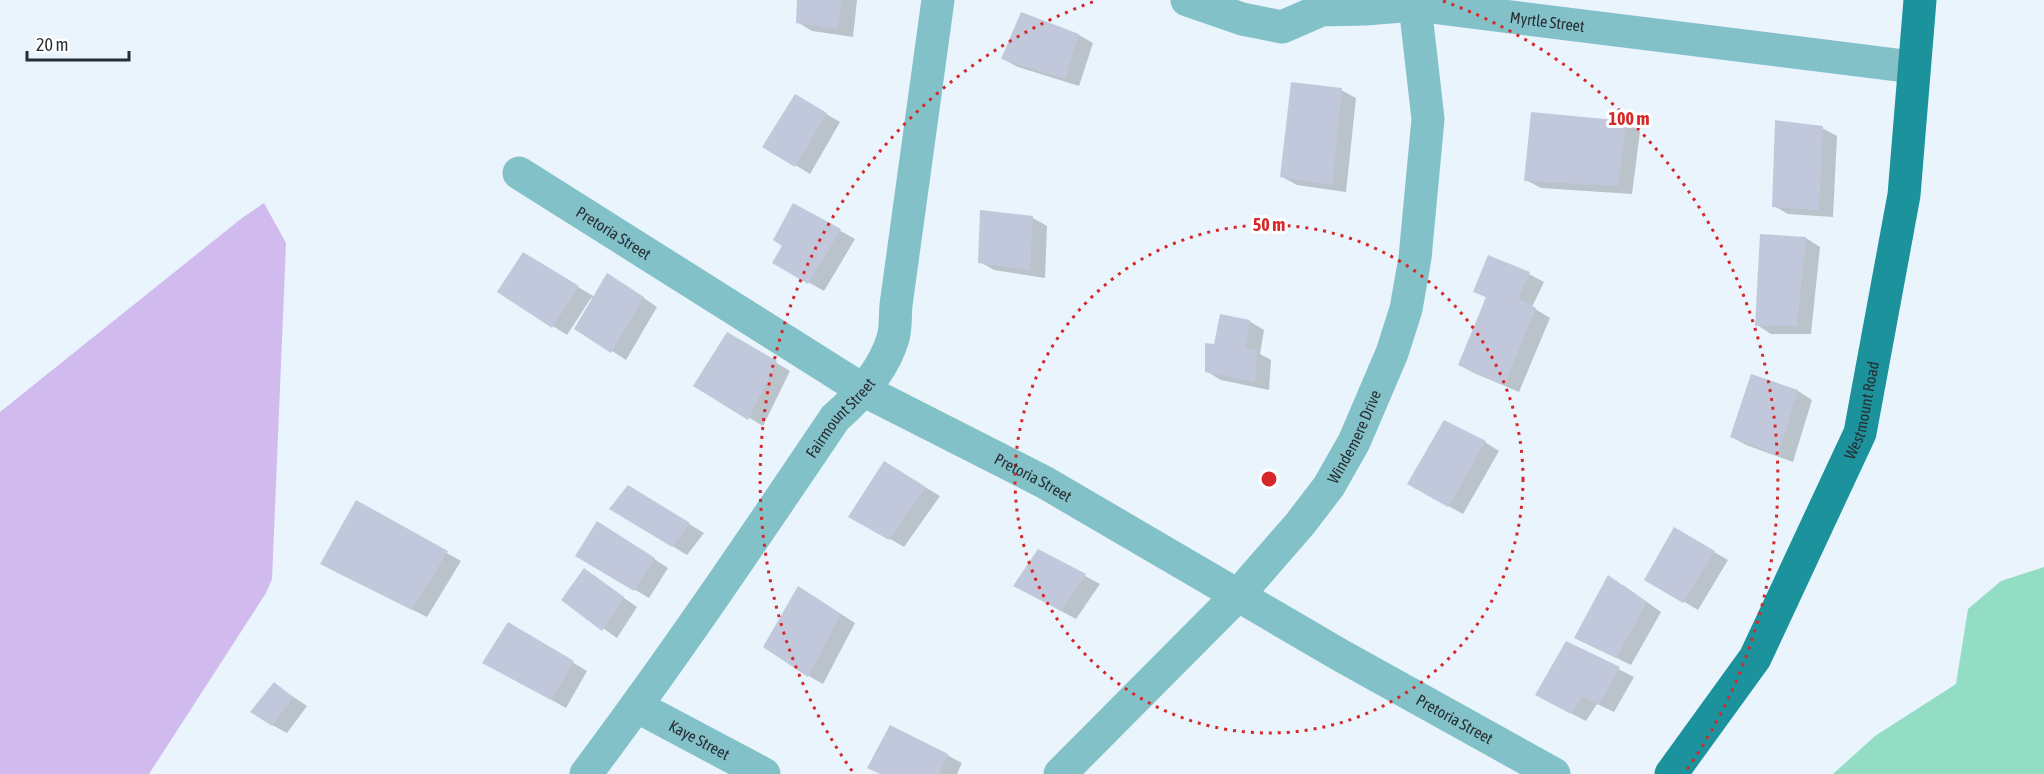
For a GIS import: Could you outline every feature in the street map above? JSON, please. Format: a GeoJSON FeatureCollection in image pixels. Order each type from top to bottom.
{"type":"FeatureCollection","features":[{"type":"Feature","properties":{"kind":"main road","name":"Westmount Road"},"geometry":{"type":"LineString","coordinates":[[1671,774],[1755,658],[1860,433],[1904,195],[1920,0]]}},
{"type":"Feature","properties":{"kind":"street","name":"Fairmount Street"},"geometry":{"type":"LineString","coordinates":[[586,774],[756,536],[835,418],[863,390],[887,356],[894,336],[896,305],[938,0]]}},
{"type":"Feature","properties":{"kind":"street","name":"Myrtle Street"},"geometry":{"type":"LineString","coordinates":[[1188,0],[1242,19],[1282,27],[1321,10],[1365,9],[1416,3],[1913,67]]}},
{"type":"Feature","properties":{"kind":"street","name":"Windemere Drive"},"geometry":{"type":"LineString","coordinates":[[1060,774],[1238,595],[1300,524],[1329,486],[1354,442],[1392,353],[1406,309],[1415,258],[1428,119],[1416,3]]}},
{"type":"Feature","properties":{"kind":"street","name":"Pretoria Street"},"geometry":{"type":"LineString","coordinates":[[519,173],[863,390],[1044,482],[1340,655],[1554,774]]}},
{"type":"Feature","properties":{"kind":"street","name":"Kaye Street"},"geometry":{"type":"LineString","coordinates":[[636,706],[764,774]]}},
{"type":"Feature","properties":{"kind":"shaded area"},"geometry":{"type":"Polygon","coordinates":[[[264,203],[286,243],[272,579],[266,593],[149,774],[0,774],[0,412],[242,218],[264,203]]]}},
{"type":"Feature","properties":{"kind":"shaded area"},"geometry":{"type":"Polygon","coordinates":[[[2044,567],[2044,774],[1833,774],[1875,736],[1956,684],[1968,609],[2001,581],[2044,567]]]}},
{"type":"Feature","properties":{"kind":"building"},"geometry":{"type":"Polygon","coordinates":[[[797,0],[842,0],[838,29],[796,23],[797,0]]]}},
{"type":"Feature","properties":{"kind":"building"},"geometry":{"type":"Polygon","coordinates":[[[1021,12],[1079,34],[1065,79],[1001,59],[1021,12]]]}},
{"type":"Feature","properties":{"kind":"building"},"geometry":{"type":"Polygon","coordinates":[[[1291,82],[1342,88],[1332,185],[1280,177],[1291,82]]]}},
{"type":"Feature","properties":{"kind":"building"},"geometry":{"type":"Polygon","coordinates":[[[795,94],[827,113],[795,167],[762,147],[795,94]]]}},
{"type":"Feature","properties":{"kind":"building"},"geometry":{"type":"Polygon","coordinates":[[[1531,112],[1626,121],[1618,186],[1524,181],[1531,112]]]}},
{"type":"Feature","properties":{"kind":"building"},"geometry":{"type":"Polygon","coordinates":[[[1775,120],[1823,126],[1819,210],[1772,207],[1775,120]]]}},
{"type":"Feature","properties":{"kind":"building"},"geometry":{"type":"Polygon","coordinates":[[[793,203],[841,229],[808,284],[772,263],[782,246],[773,240],[793,203]]]}},
{"type":"Feature","properties":{"kind":"building"},"geometry":{"type":"Polygon","coordinates":[[[980,210],[1033,216],[1030,270],[978,263],[980,210]]]}},
{"type":"Feature","properties":{"kind":"building"},"geometry":{"type":"Polygon","coordinates":[[[1760,234],[1806,237],[1797,326],[1755,326],[1760,234]]]}},
{"type":"Feature","properties":{"kind":"building"},"geometry":{"type":"Polygon","coordinates":[[[523,252],[579,286],[552,328],[497,292],[523,252]]]}},
{"type":"Feature","properties":{"kind":"building"},"geometry":{"type":"Polygon","coordinates":[[[1488,255],[1530,272],[1518,298],[1536,308],[1504,385],[1458,365],[1486,297],[1473,292],[1488,255]]]}},
{"type":"Feature","properties":{"kind":"building"},"geometry":{"type":"Polygon","coordinates":[[[607,273],[644,297],[611,353],[574,329],[607,273]]]}},
{"type":"Feature","properties":{"kind":"building"},"geometry":{"type":"Polygon","coordinates":[[[1220,314],[1250,320],[1245,349],[1257,350],[1255,382],[1205,372],[1205,343],[1214,344],[1220,314]]]}},
{"type":"Feature","properties":{"kind":"building"},"geometry":{"type":"Polygon","coordinates":[[[727,332],[777,361],[748,420],[693,386],[727,332]]]}},
{"type":"Feature","properties":{"kind":"building"},"geometry":{"type":"Polygon","coordinates":[[[1751,374],[1798,390],[1778,455],[1730,437],[1751,374]]]}},
{"type":"Feature","properties":{"kind":"building"},"geometry":{"type":"Polygon","coordinates":[[[1444,420],[1486,441],[1448,507],[1407,484],[1444,420]]]}},
{"type":"Feature","properties":{"kind":"building"},"geometry":{"type":"Polygon","coordinates":[[[884,461],[926,487],[889,540],[848,517],[884,461]]]}},
{"type":"Feature","properties":{"kind":"building"},"geometry":{"type":"Polygon","coordinates":[[[628,485],[690,523],[672,547],[609,509],[628,485]]]}},
{"type":"Feature","properties":{"kind":"building"},"geometry":{"type":"Polygon","coordinates":[[[356,500],[448,551],[412,610],[320,564],[356,500]]]}},
{"type":"Feature","properties":{"kind":"building"},"geometry":{"type":"Polygon","coordinates":[[[597,521],[655,558],[634,591],[575,556],[597,521]]]}},
{"type":"Feature","properties":{"kind":"building"},"geometry":{"type":"Polygon","coordinates":[[[1674,527],[1715,551],[1683,603],[1644,580],[1674,527]]]}},
{"type":"Feature","properties":{"kind":"building"},"geometry":{"type":"Polygon","coordinates":[[[1038,549],[1086,574],[1061,611],[1013,586],[1038,549]]]}},
{"type":"Feature","properties":{"kind":"building"},"geometry":{"type":"Polygon","coordinates":[[[584,568],[624,597],[602,631],[561,600],[584,568]]]}},
{"type":"Feature","properties":{"kind":"building"},"geometry":{"type":"Polygon","coordinates":[[[1608,575],[1647,602],[1616,658],[1574,638],[1608,575]]]}},
{"type":"Feature","properties":{"kind":"building"},"geometry":{"type":"Polygon","coordinates":[[[798,586],[841,614],[808,677],[763,647],[798,586]]]}},
{"type":"Feature","properties":{"kind":"building"},"geometry":{"type":"Polygon","coordinates":[[[508,622],[574,661],[551,700],[482,663],[508,622]]]}},
{"type":"Feature","properties":{"kind":"building"},"geometry":{"type":"Polygon","coordinates":[[[1566,641],[1620,667],[1599,705],[1582,697],[1571,714],[1535,695],[1566,641]]]}},
{"type":"Feature","properties":{"kind":"building"},"geometry":{"type":"Polygon","coordinates":[[[274,682],[293,697],[272,726],[250,712],[274,682]]]}},
{"type":"Feature","properties":{"kind":"building"},"geometry":{"type":"Polygon","coordinates":[[[890,725],[948,754],[939,774],[880,774],[867,768],[890,725]]]}}]}
